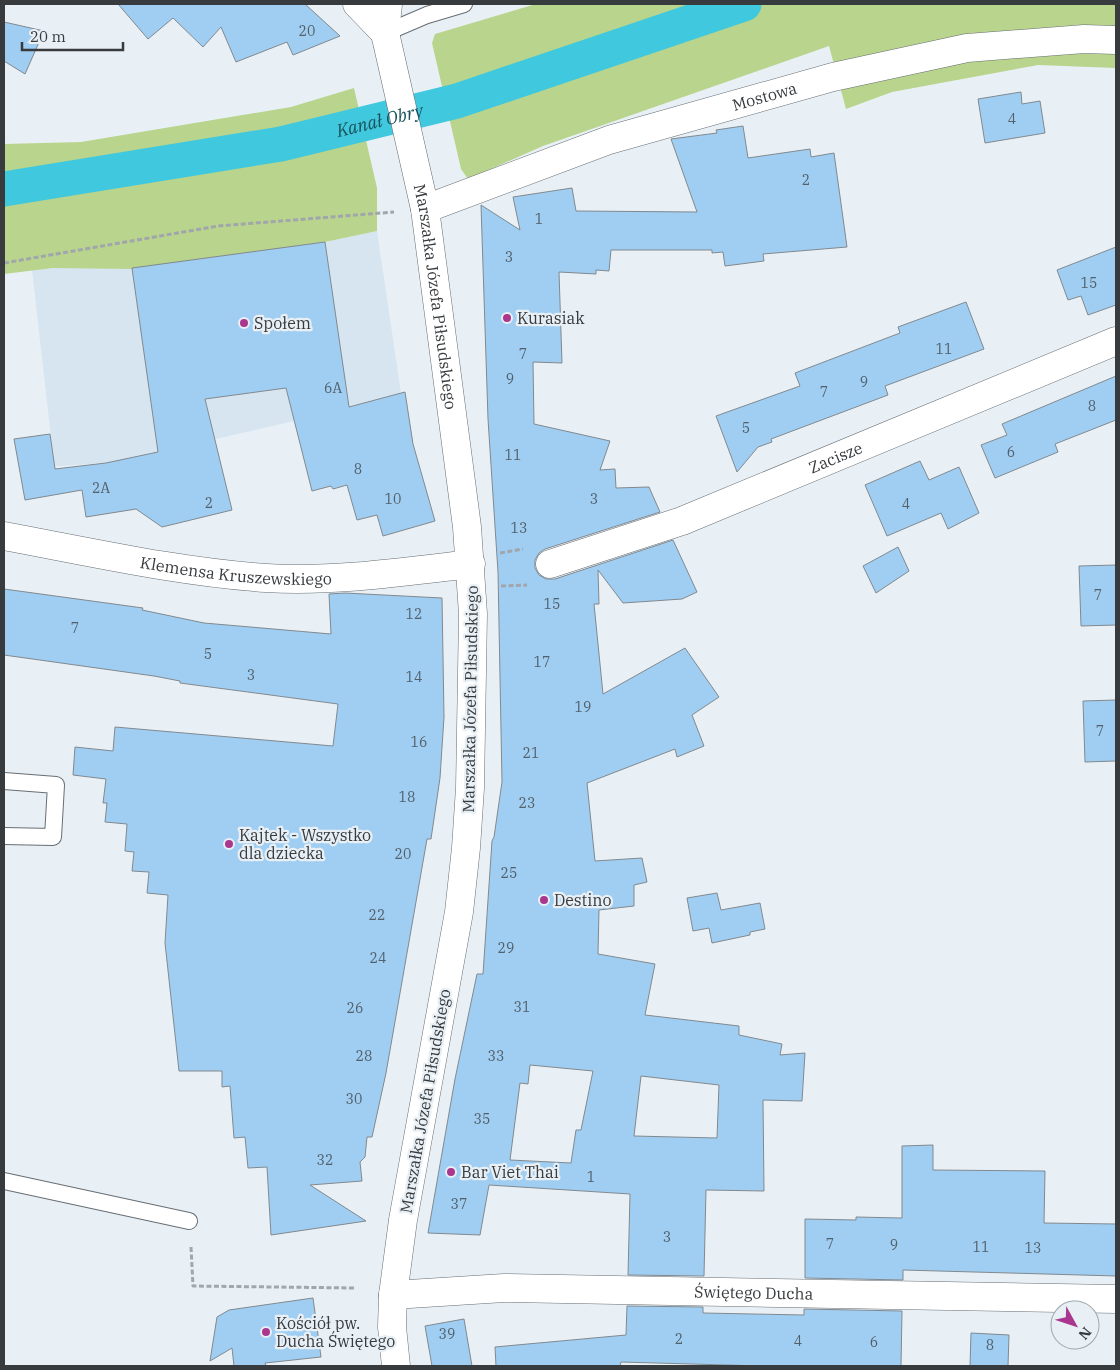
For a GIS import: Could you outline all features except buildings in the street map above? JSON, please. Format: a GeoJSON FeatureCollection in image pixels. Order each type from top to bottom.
{"type":"FeatureCollection","features":[{"type":"Feature","properties":{"kind":"street"},"geometry":{"type":"LineString","coordinates":[[357,4],[387,43]]}},
{"type":"Feature","properties":{"kind":"street"},"geometry":{"type":"LineString","coordinates":[[387,43],[388,4]]}},
{"type":"Feature","properties":{"kind":"street","name":"Mostowa"},"geometry":{"type":"LineString","coordinates":[[425,209],[608,140],[833,76],[967,48],[1084,39],[1116,40]]}},
{"type":"Feature","properties":{"kind":"street","name":"Marszałka Józefa Piłsudskiego"},"geometry":{"type":"LineString","coordinates":[[387,43],[425,209],[471,564],[473,614],[470,788],[466,848],[459,912],[405,1210],[393,1295],[392,1327],[396,1366]]}},
{"type":"Feature","properties":{"kind":"street","name":"Zacisze"},"geometry":{"type":"LineString","coordinates":[[550,564],[682,521],[1116,341]]}},
{"type":"Feature","properties":{"kind":"street","name":"Klemensa Kruszewskiego"},"geometry":{"type":"LineString","coordinates":[[4,536],[180,569],[267,578],[346,576],[471,564]]}},
{"type":"Feature","properties":{"kind":"street","name":"Świętego Ducha"},"geometry":{"type":"LineString","coordinates":[[393,1295],[504,1288],[1116,1298]]}},
{"type":"Feature","properties":{"kind":"lane"},"geometry":{"type":"LineString","coordinates":[[387,43],[427,15],[464,4]]}},
{"type":"Feature","properties":{"kind":"lane"},"geometry":{"type":"LineString","coordinates":[[4,781],[56,785],[53,837],[4,836]]}},
{"type":"Feature","properties":{"kind":"lane"},"geometry":{"type":"LineString","coordinates":[[4,1181],[189,1221]]}},
{"type":"Feature","properties":{"kind":"path"},"geometry":{"type":"LineString","coordinates":[[4,263],[218,226],[425,209]]}},
{"type":"Feature","properties":{"kind":"path"},"geometry":{"type":"LineString","coordinates":[[189,1221],[193,1286],[356,1288]]}},
{"type":"Feature","properties":{"kind":"shaded area"},"geometry":{"type":"Polygon","coordinates":[[[377,231],[401,393],[294,421],[116,462],[48,467],[53,455],[32,270],[142,267],[325,242],[377,231]]]}},
{"type":"Feature","properties":{"kind":"green space"},"geometry":{"type":"Polygon","coordinates":[[[536,4],[1116,4],[1116,68],[1038,65],[892,92],[846,109],[829,46],[543,146],[468,179],[461,169],[432,43],[435,34],[536,4]]]}},
{"type":"Feature","properties":{"kind":"green space"},"geometry":{"type":"Polygon","coordinates":[[[354,88],[377,188],[377,231],[325,242],[132,269],[53,268],[4,274],[4,144],[81,142],[291,107],[354,88]]]}},
{"type":"Feature","properties":{"kind":"waterway","name":"Kanał Obry"},"geometry":{"type":"LineString","coordinates":[[4,189],[281,144],[457,101],[744,4]]}},
{"type":"Feature","properties":{"kind":"place","name":"Kurasiak"},"geometry":{"type":"Point","coordinates":[507,318]}},
{"type":"Feature","properties":{"kind":"place","name":"Społem"},"geometry":{"type":"Point","coordinates":[244,323]}},
{"type":"Feature","properties":{"kind":"place","name":"Kajtek - Wszystko dla dziecka"},"geometry":{"type":"Point","coordinates":[229,844]}},
{"type":"Feature","properties":{"kind":"place","name":"Destino"},"geometry":{"type":"Point","coordinates":[544,900]}},
{"type":"Feature","properties":{"kind":"place","name":"Bar Viet Thai"},"geometry":{"type":"Point","coordinates":[451,1172]}},
{"type":"Feature","properties":{"kind":"place","name":"Kościół pw. Ducha Świętego"},"geometry":{"type":"Point","coordinates":[266,1332]}}]}
